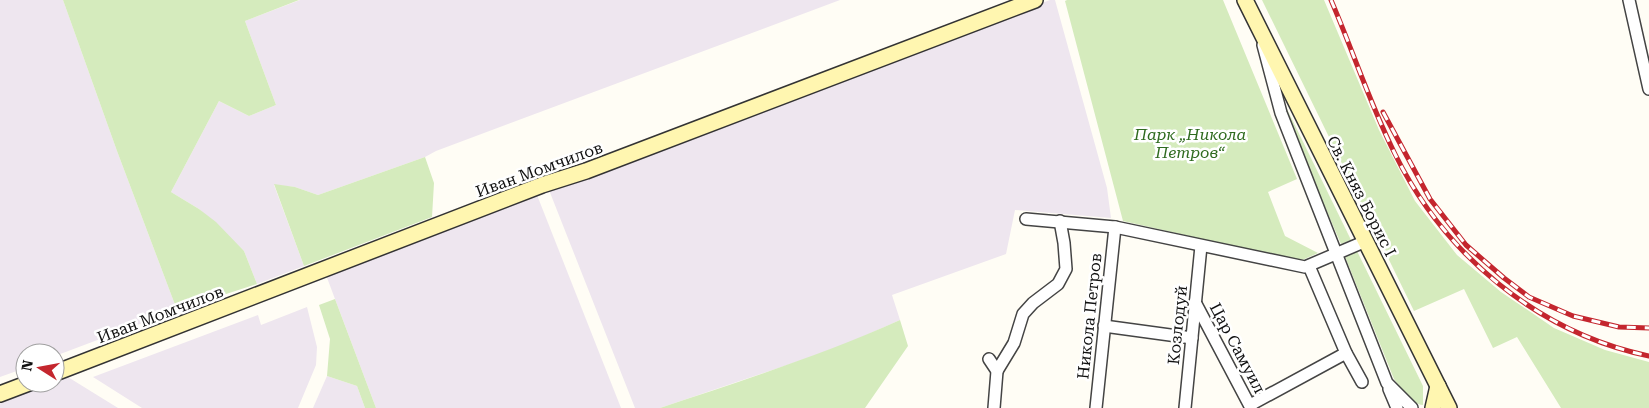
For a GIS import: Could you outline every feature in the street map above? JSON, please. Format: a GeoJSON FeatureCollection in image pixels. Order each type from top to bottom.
{"type":"FeatureCollection","features":[{"type":"Feature","properties":{"kind":"street","name":"Иван Момчилов"},"geometry":{"type":"LineString","coordinates":[[65,369],[542,185],[586,171],[1035,0]]}},
{"type":"Feature","properties":{"kind":"street","name":"Св. Княз Борис I"},"geometry":{"type":"LineString","coordinates":[[1245,0],[1449,408]]}},
{"type":"Feature","properties":{"kind":"street"},"geometry":{"type":"LineString","coordinates":[[1629,0],[1649,88]]}},
{"type":"Feature","properties":{"kind":"street"},"geometry":{"type":"LineString","coordinates":[[1258,28],[1281,114],[1397,408]]}},
{"type":"Feature","properties":{"kind":"street"},"geometry":{"type":"LineString","coordinates":[[1026,219],[1115,227],[1305,267],[1366,241]]}},
{"type":"Feature","properties":{"kind":"street"},"geometry":{"type":"LineString","coordinates":[[994,408],[997,371],[1014,342],[1023,314],[1033,303],[1058,284],[1066,269],[1060,221]]}},
{"type":"Feature","properties":{"kind":"street","name":"Никола Петров"},"geometry":{"type":"LineString","coordinates":[[1096,408],[1115,227]]}},
{"type":"Feature","properties":{"kind":"street","name":"Козлодуй"},"geometry":{"type":"LineString","coordinates":[[1185,408],[1201,246]]}},
{"type":"Feature","properties":{"kind":"street"},"geometry":{"type":"LineString","coordinates":[[1309,266],[1346,353],[1362,382]]}},
{"type":"Feature","properties":{"kind":"street","name":"Цар Самуил"},"geometry":{"type":"LineString","coordinates":[[1195,302],[1250,406]]}},
{"type":"Feature","properties":{"kind":"street"},"geometry":{"type":"LineString","coordinates":[[1104,326],[1192,338]]}},
{"type":"Feature","properties":{"kind":"street"},"geometry":{"type":"LineString","coordinates":[[1250,406],[1346,353]]}},
{"type":"Feature","properties":{"kind":"street"},"geometry":{"type":"LineString","coordinates":[[989,359],[997,371]]}},
{"type":"Feature","properties":{"kind":"street"},"geometry":{"type":"LineString","coordinates":[[1387,383],[1412,408]]}},
{"type":"Feature","properties":{"kind":"street"},"geometry":{"type":"LineString","coordinates":[[1433,408],[1438,386]]}},
{"type":"Feature","properties":{"kind":"street"},"geometry":{"type":"LineString","coordinates":[[0,394],[15,388]]}},
{"type":"Feature","properties":{"kind":"shaded area"},"geometry":{"type":"Polygon","coordinates":[[[0,0],[63,0],[177,310],[65,352],[65,343],[15,343],[15,372],[0,377],[0,0]]]}},
{"type":"Feature","properties":{"kind":"shaded area"},"geometry":{"type":"Polygon","coordinates":[[[300,0],[840,0],[436,151],[425,157],[318,195],[295,187],[274,185],[304,266],[257,284],[244,251],[199,209],[171,192],[219,101],[249,116],[276,105],[245,21],[300,0]]]}},
{"type":"Feature","properties":{"kind":"shaded area"},"geometry":{"type":"Polygon","coordinates":[[[1050,0],[1055,0],[1107,188],[1111,218],[1015,210],[1006,254],[892,295],[900,320],[808,358],[660,408],[635,408],[549,190],[1050,0]]]}},
{"type":"Feature","properties":{"kind":"shaded area"},"geometry":{"type":"Polygon","coordinates":[[[537,195],[621,408],[376,408],[326,275],[537,195]]]}},
{"type":"Feature","properties":{"kind":"shaded area"},"geometry":{"type":"Polygon","coordinates":[[[307,307],[317,347],[316,365],[298,408],[142,408],[93,377],[258,315],[261,325],[307,307]]]}},
{"type":"Feature","properties":{"kind":"shaded area"},"geometry":{"type":"Polygon","coordinates":[[[65,375],[118,408],[0,408],[0,399],[15,393],[65,393],[65,375]]]}},
{"type":"Feature","properties":{"kind":"shaded area"},"geometry":{"type":"Polygon","coordinates":[[[327,376],[357,386],[365,408],[313,408],[327,376]]]}},
{"type":"Feature","properties":{"kind":"green space"},"geometry":{"type":"Polygon","coordinates":[[[63,0],[299,0],[245,21],[276,105],[249,116],[219,101],[171,192],[216,222],[244,251],[257,284],[177,310],[63,0]]]}},
{"type":"Feature","properties":{"kind":"green space","name":"Парк „Никола Петров“"},"geometry":{"type":"Polygon","coordinates":[[[1223,0],[1297,179],[1268,192],[1285,236],[1318,253],[1300,261],[1123,221],[1065,1],[1223,0]]]}},
{"type":"Feature","properties":{"kind":"green space"},"geometry":{"type":"Polygon","coordinates":[[[1262,0],[1324,0],[1379,130],[1415,201],[1457,255],[1501,292],[1554,328],[1605,350],[1649,362],[1649,408],[1561,408],[1517,337],[1493,348],[1464,289],[1414,311],[1262,0]]]}},
{"type":"Feature","properties":{"kind":"green space"},"geometry":{"type":"Polygon","coordinates":[[[1287,109],[1351,240],[1341,244],[1284,112],[1287,109]]]}},
{"type":"Feature","properties":{"kind":"green space"},"geometry":{"type":"Polygon","coordinates":[[[425,157],[434,183],[432,217],[304,266],[274,184],[295,187],[318,195],[425,157]]]}},
{"type":"Feature","properties":{"kind":"green space"},"geometry":{"type":"Polygon","coordinates":[[[1356,249],[1423,386],[1423,405],[1410,399],[1394,379],[1344,254],[1356,249]]]}},
{"type":"Feature","properties":{"kind":"green space"},"geometry":{"type":"Polygon","coordinates":[[[335,299],[376,408],[365,408],[357,386],[327,376],[330,339],[319,305],[335,299]]]}},
{"type":"Feature","properties":{"kind":"green space"},"geometry":{"type":"Polygon","coordinates":[[[900,320],[908,346],[865,408],[660,408],[811,356],[900,320]]]}},
{"type":"Feature","properties":{"kind":"railway"},"geometry":{"type":"LineString","coordinates":[[1331,0],[1395,154],[1415,190],[1440,225],[1468,256],[1499,284],[1533,308],[1569,329],[1608,345],[1649,356]]}},
{"type":"Feature","properties":{"kind":"railway"},"geometry":{"type":"LineString","coordinates":[[1383,112],[1430,199],[1466,245],[1504,278],[1529,297],[1573,316],[1619,327],[1649,328]]}}]}
